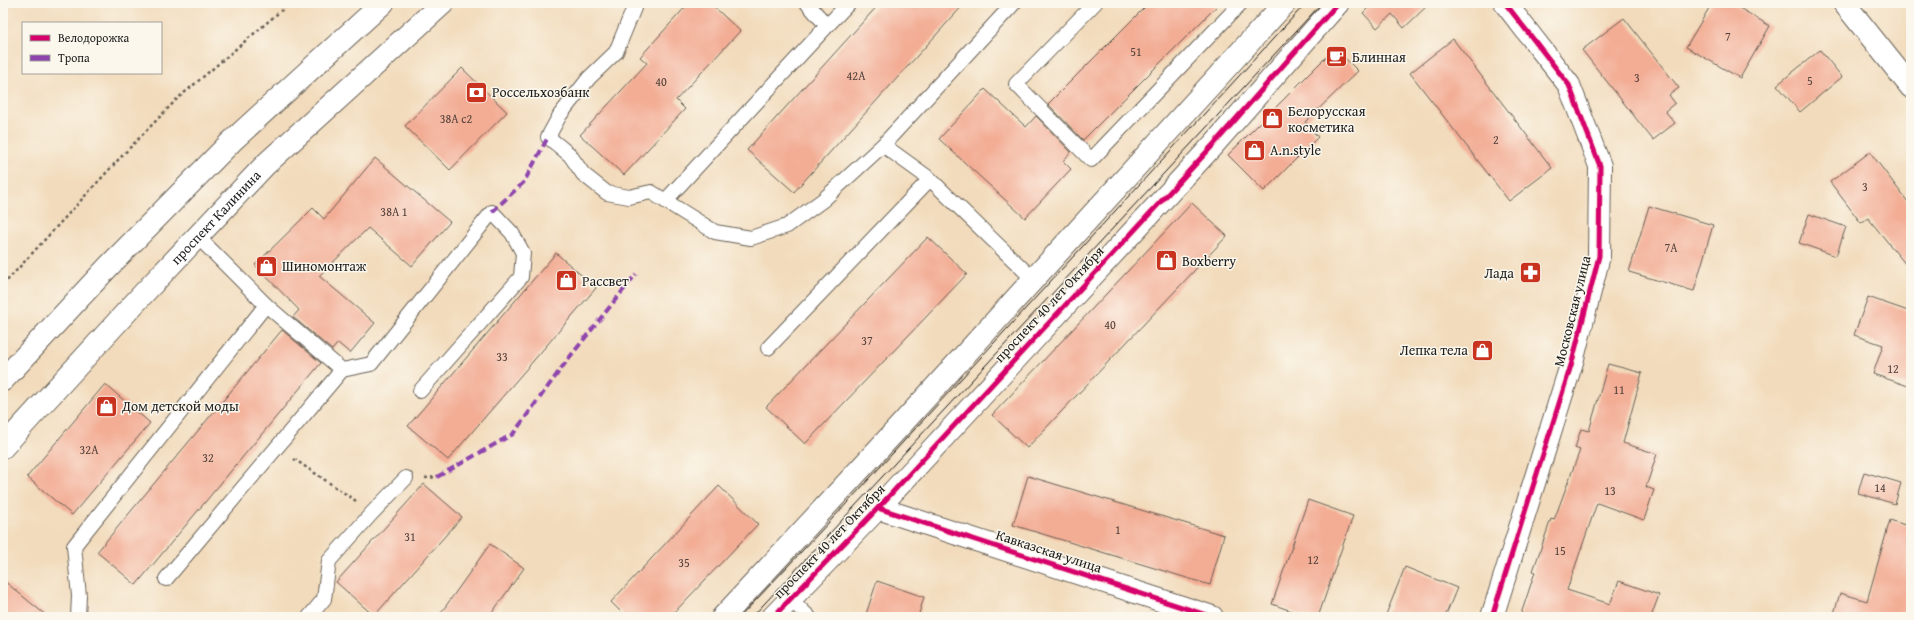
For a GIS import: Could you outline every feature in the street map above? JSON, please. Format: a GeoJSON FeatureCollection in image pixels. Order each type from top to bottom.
{"type":"FeatureCollection","features":[{"type":"Feature","properties":{"kind":"street"},"geometry":{"type":"LineString","coordinates":[[3,380],[108,267],[232,141],[383,3]]}},
{"type":"Feature","properties":{"kind":"street","name":"проспект Калинина"},"geometry":{"type":"LineString","coordinates":[[3,447],[143,294],[266,164],[443,3]]}},
{"type":"Feature","properties":{"kind":"street","name":"проспект 40 лет Октября"},"geometry":{"type":"LineString","coordinates":[[723,617],[1285,3]]}},
{"type":"Feature","properties":{"kind":"street","name":"проспект 40 лет Октября"},"geometry":{"type":"LineString","coordinates":[[773,617],[878,508],[1214,144],[1338,3]]}},
{"type":"Feature","properties":{"kind":"street","name":"Московская улица"},"geometry":{"type":"LineString","coordinates":[[1492,617],[1572,362],[1599,256],[1600,166],[1569,85],[1505,3]]}},
{"type":"Feature","properties":{"kind":"street"},"geometry":{"type":"LineString","coordinates":[[1844,3],[1911,87]]}},
{"type":"Feature","properties":{"kind":"street","name":"Кавказская улица"},"geometry":{"type":"LineString","coordinates":[[878,508],[1212,617]]}},
{"type":"Feature","properties":{"kind":"lane"},"geometry":{"type":"LineString","coordinates":[[636,3],[616,52],[589,78],[560,115],[548,137],[570,155],[583,174],[608,193],[629,197],[651,192],[715,232],[751,238],[787,226],[823,200],[883,145],[1014,3]]}},
{"type":"Feature","properties":{"kind":"lane"},"geometry":{"type":"LineString","coordinates":[[807,3],[827,26]]}},
{"type":"Feature","properties":{"kind":"lane"},"geometry":{"type":"LineString","coordinates":[[666,200],[849,3]]}},
{"type":"Feature","properties":{"kind":"lane"},"geometry":{"type":"LineString","coordinates":[[1095,3],[1016,84],[1091,160],[1241,3]]}},
{"type":"Feature","properties":{"kind":"lane"},"geometry":{"type":"LineString","coordinates":[[883,145],[930,179],[1033,279]]}},
{"type":"Feature","properties":{"kind":"lane"},"geometry":{"type":"LineString","coordinates":[[768,348],[930,179]]}},
{"type":"Feature","properties":{"kind":"lane"},"geometry":{"type":"LineString","coordinates":[[166,579],[342,370],[371,364],[492,212],[512,232],[523,253],[521,277],[420,391]]}},
{"type":"Feature","properties":{"kind":"lane"},"geometry":{"type":"LineString","coordinates":[[198,237],[266,305],[342,370]]}},
{"type":"Feature","properties":{"kind":"lane"},"geometry":{"type":"LineString","coordinates":[[78,617],[80,596],[74,546],[266,305]]}},
{"type":"Feature","properties":{"kind":"lane"},"geometry":{"type":"LineString","coordinates":[[309,617],[324,599],[329,561],[406,478]]}},
{"type":"Feature","properties":{"kind":"lane"},"geometry":{"type":"LineString","coordinates":[[790,599],[809,617]]}},
{"type":"Feature","properties":{"kind":"path"},"geometry":{"type":"LineString","coordinates":[[3,285],[119,159],[177,99],[290,3]]}},
{"type":"Feature","properties":{"kind":"path"},"geometry":{"type":"LineString","coordinates":[[277,447],[372,513]]}},
{"type":"Feature","properties":{"kind":"building"},"geometry":{"type":"Polygon","coordinates":[[[689,3],[710,3],[740,31],[676,100],[685,109],[624,175],[580,135],[647,63],[640,57],[689,3]]]}},
{"type":"Feature","properties":{"kind":"building"},"geometry":{"type":"Polygon","coordinates":[[[880,3],[965,3],[794,192],[747,150],[880,3]]]}},
{"type":"Feature","properties":{"kind":"building"},"geometry":{"type":"Polygon","coordinates":[[[1149,3],[1220,3],[1083,140],[1048,104],[1149,3]]]}},
{"type":"Feature","properties":{"kind":"building"},"geometry":{"type":"Polygon","coordinates":[[[1373,3],[1430,3],[1404,28],[1392,14],[1377,28],[1363,13],[1373,3]]]}},
{"type":"Feature","properties":{"kind":"building"},"geometry":{"type":"Polygon","coordinates":[[[1712,3],[1731,3],[1770,26],[1740,78],[1686,47],[1712,3]]]}},
{"type":"Feature","properties":{"kind":"building"},"geometry":{"type":"Polygon","coordinates":[[[1624,18],[1679,88],[1669,95],[1675,103],[1665,111],[1675,123],[1653,140],[1582,50],[1624,18]]]}},
{"type":"Feature","properties":{"kind":"building"},"geometry":{"type":"Polygon","coordinates":[[[1453,39],[1552,168],[1509,201],[1410,73],[1453,39]]]}},
{"type":"Feature","properties":{"kind":"building"},"geometry":{"type":"Polygon","coordinates":[[[1335,48],[1358,71],[1305,122],[1318,137],[1264,191],[1228,155],[1335,48]]]}},
{"type":"Feature","properties":{"kind":"building"},"geometry":{"type":"Polygon","coordinates":[[[1820,50],[1842,77],[1800,112],[1777,85],[1820,50]]]}},
{"type":"Feature","properties":{"kind":"building"},"geometry":{"type":"Polygon","coordinates":[[[462,68],[507,112],[450,170],[405,126],[462,68]]]}},
{"type":"Feature","properties":{"kind":"building"},"geometry":{"type":"Polygon","coordinates":[[[985,89],[1026,127],[1036,116],[1071,152],[1063,161],[1071,169],[1025,218],[939,139],[985,89]]]}},
{"type":"Feature","properties":{"kind":"building"},"geometry":{"type":"Polygon","coordinates":[[[1870,152],[1911,206],[1911,271],[1868,218],[1861,223],[1830,182],[1870,152]]]}},
{"type":"Feature","properties":{"kind":"building"},"geometry":{"type":"Polygon","coordinates":[[[375,158],[450,222],[412,266],[368,228],[319,276],[375,323],[350,353],[338,343],[332,350],[293,317],[299,310],[255,265],[313,208],[324,219],[375,158]]]}},
{"type":"Feature","properties":{"kind":"building"},"geometry":{"type":"Polygon","coordinates":[[[1192,203],[1227,236],[1027,448],[992,415],[1192,203]]]}},
{"type":"Feature","properties":{"kind":"building"},"geometry":{"type":"Polygon","coordinates":[[[1649,206],[1713,225],[1694,291],[1629,272],[1649,206]]]}},
{"type":"Feature","properties":{"kind":"building"},"geometry":{"type":"Polygon","coordinates":[[[1809,214],[1846,227],[1836,256],[1799,243],[1809,214]]]}},
{"type":"Feature","properties":{"kind":"building"},"geometry":{"type":"Polygon","coordinates":[[[928,237],[967,274],[805,444],[766,407],[928,237]]]}},
{"type":"Feature","properties":{"kind":"building"},"geometry":{"type":"Polygon","coordinates":[[[556,253],[596,288],[448,460],[408,426],[556,253]]]}},
{"type":"Feature","properties":{"kind":"building"},"geometry":{"type":"Polygon","coordinates":[[[1868,297],[1911,312],[1911,387],[1873,374],[1883,345],[1854,335],[1868,297]]]}},
{"type":"Feature","properties":{"kind":"building"},"geometry":{"type":"Polygon","coordinates":[[[282,330],[321,363],[136,585],[97,552],[282,330]]]}},
{"type":"Feature","properties":{"kind":"building"},"geometry":{"type":"Polygon","coordinates":[[[1608,364],[1642,373],[1623,443],[1657,454],[1646,487],[1654,490],[1644,520],[1597,503],[1567,590],[1610,604],[1619,581],[1659,595],[1651,617],[1520,617],[1535,572],[1533,571],[1551,519],[1554,520],[1580,450],[1575,448],[1581,429],[1589,431],[1608,364]]]}},
{"type":"Feature","properties":{"kind":"building"},"geometry":{"type":"Polygon","coordinates":[[[105,384],[150,423],[72,515],[27,477],[105,384]]]}},
{"type":"Feature","properties":{"kind":"building"},"geometry":{"type":"Polygon","coordinates":[[[1864,472],[1901,483],[1895,504],[1858,493],[1864,472]]]}},
{"type":"Feature","properties":{"kind":"building"},"geometry":{"type":"Polygon","coordinates":[[[1028,476],[1224,535],[1210,585],[1013,525],[1028,476]]]}},
{"type":"Feature","properties":{"kind":"building"},"geometry":{"type":"Polygon","coordinates":[[[424,484],[462,517],[374,616],[336,582],[424,484]]]}},
{"type":"Feature","properties":{"kind":"building"},"geometry":{"type":"Polygon","coordinates":[[[719,486],[758,524],[670,617],[626,617],[611,602],[719,486]]]}},
{"type":"Feature","properties":{"kind":"building"},"geometry":{"type":"Polygon","coordinates":[[[1308,500],[1353,516],[1318,617],[1308,617],[1272,604],[1308,500]]]}},
{"type":"Feature","properties":{"kind":"building"},"geometry":{"type":"Polygon","coordinates":[[[1890,520],[1911,527],[1911,617],[1833,617],[1840,593],[1867,601],[1890,520]]]}},
{"type":"Feature","properties":{"kind":"building"},"geometry":{"type":"Polygon","coordinates":[[[490,544],[524,568],[489,617],[438,617],[490,544]]]}},
{"type":"Feature","properties":{"kind":"building"},"geometry":{"type":"Polygon","coordinates":[[[1405,567],[1457,588],[1445,617],[1385,617],[1405,567]]]}},
{"type":"Feature","properties":{"kind":"building"},"geometry":{"type":"Polygon","coordinates":[[[3,580],[48,617],[3,617],[3,580]]]}},
{"type":"Feature","properties":{"kind":"building"},"geometry":{"type":"Polygon","coordinates":[[[877,581],[924,597],[918,617],[865,617],[877,581]]]}},
{"type":"Feature","properties":{"kind":"tram line"},"geometry":{"type":"LineString","coordinates":[[740,617],[848,502],[1306,3]]}},
{"type":"Feature","properties":{"kind":"tram line"},"geometry":{"type":"LineString","coordinates":[[752,617],[1322,3]]}},
{"type":"Feature","properties":{"kind":"marked path"},"geometry":{"type":"LineString","coordinates":[[492,212],[524,182],[548,137]]}},
{"type":"Feature","properties":{"kind":"marked path"},"geometry":{"type":"LineString","coordinates":[[437,477],[513,434],[569,358],[636,274]]}},
{"type":"Feature","properties":{"kind":"cycle path"},"geometry":{"type":"LineString","coordinates":[[773,617],[878,508],[1214,144],[1338,3]]}},
{"type":"Feature","properties":{"kind":"cycle path"},"geometry":{"type":"LineString","coordinates":[[1492,617],[1572,362],[1599,256],[1600,166],[1569,85],[1505,3]]}},
{"type":"Feature","properties":{"kind":"cycle path"},"geometry":{"type":"LineString","coordinates":[[878,508],[1212,617]]}},
{"type":"Feature","properties":{"kind":"place","name":"Блинная"},"geometry":{"type":"Point","coordinates":[1336,57]}},
{"type":"Feature","properties":{"kind":"place","name":"Россельхозбанк"},"geometry":{"type":"Point","coordinates":[476,92]}},
{"type":"Feature","properties":{"kind":"place","name":"Белорусская косметика"},"geometry":{"type":"Point","coordinates":[1272,119]}},
{"type":"Feature","properties":{"kind":"place","name":"A.n.style"},"geometry":{"type":"Point","coordinates":[1255,150]}},
{"type":"Feature","properties":{"kind":"place","name":"Boxberry"},"geometry":{"type":"Point","coordinates":[1166,261]}},
{"type":"Feature","properties":{"kind":"place","name":"Шиномонтаж"},"geometry":{"type":"Point","coordinates":[266,266]}},
{"type":"Feature","properties":{"kind":"place","name":"Лада"},"geometry":{"type":"Point","coordinates":[1530,273]}},
{"type":"Feature","properties":{"kind":"place","name":"Рассвет"},"geometry":{"type":"Point","coordinates":[567,281]}},
{"type":"Feature","properties":{"kind":"place","name":"Лепка тела"},"geometry":{"type":"Point","coordinates":[1483,350]}},
{"type":"Feature","properties":{"kind":"place","name":"Дом детской моды"},"geometry":{"type":"Point","coordinates":[107,406]}}]}
